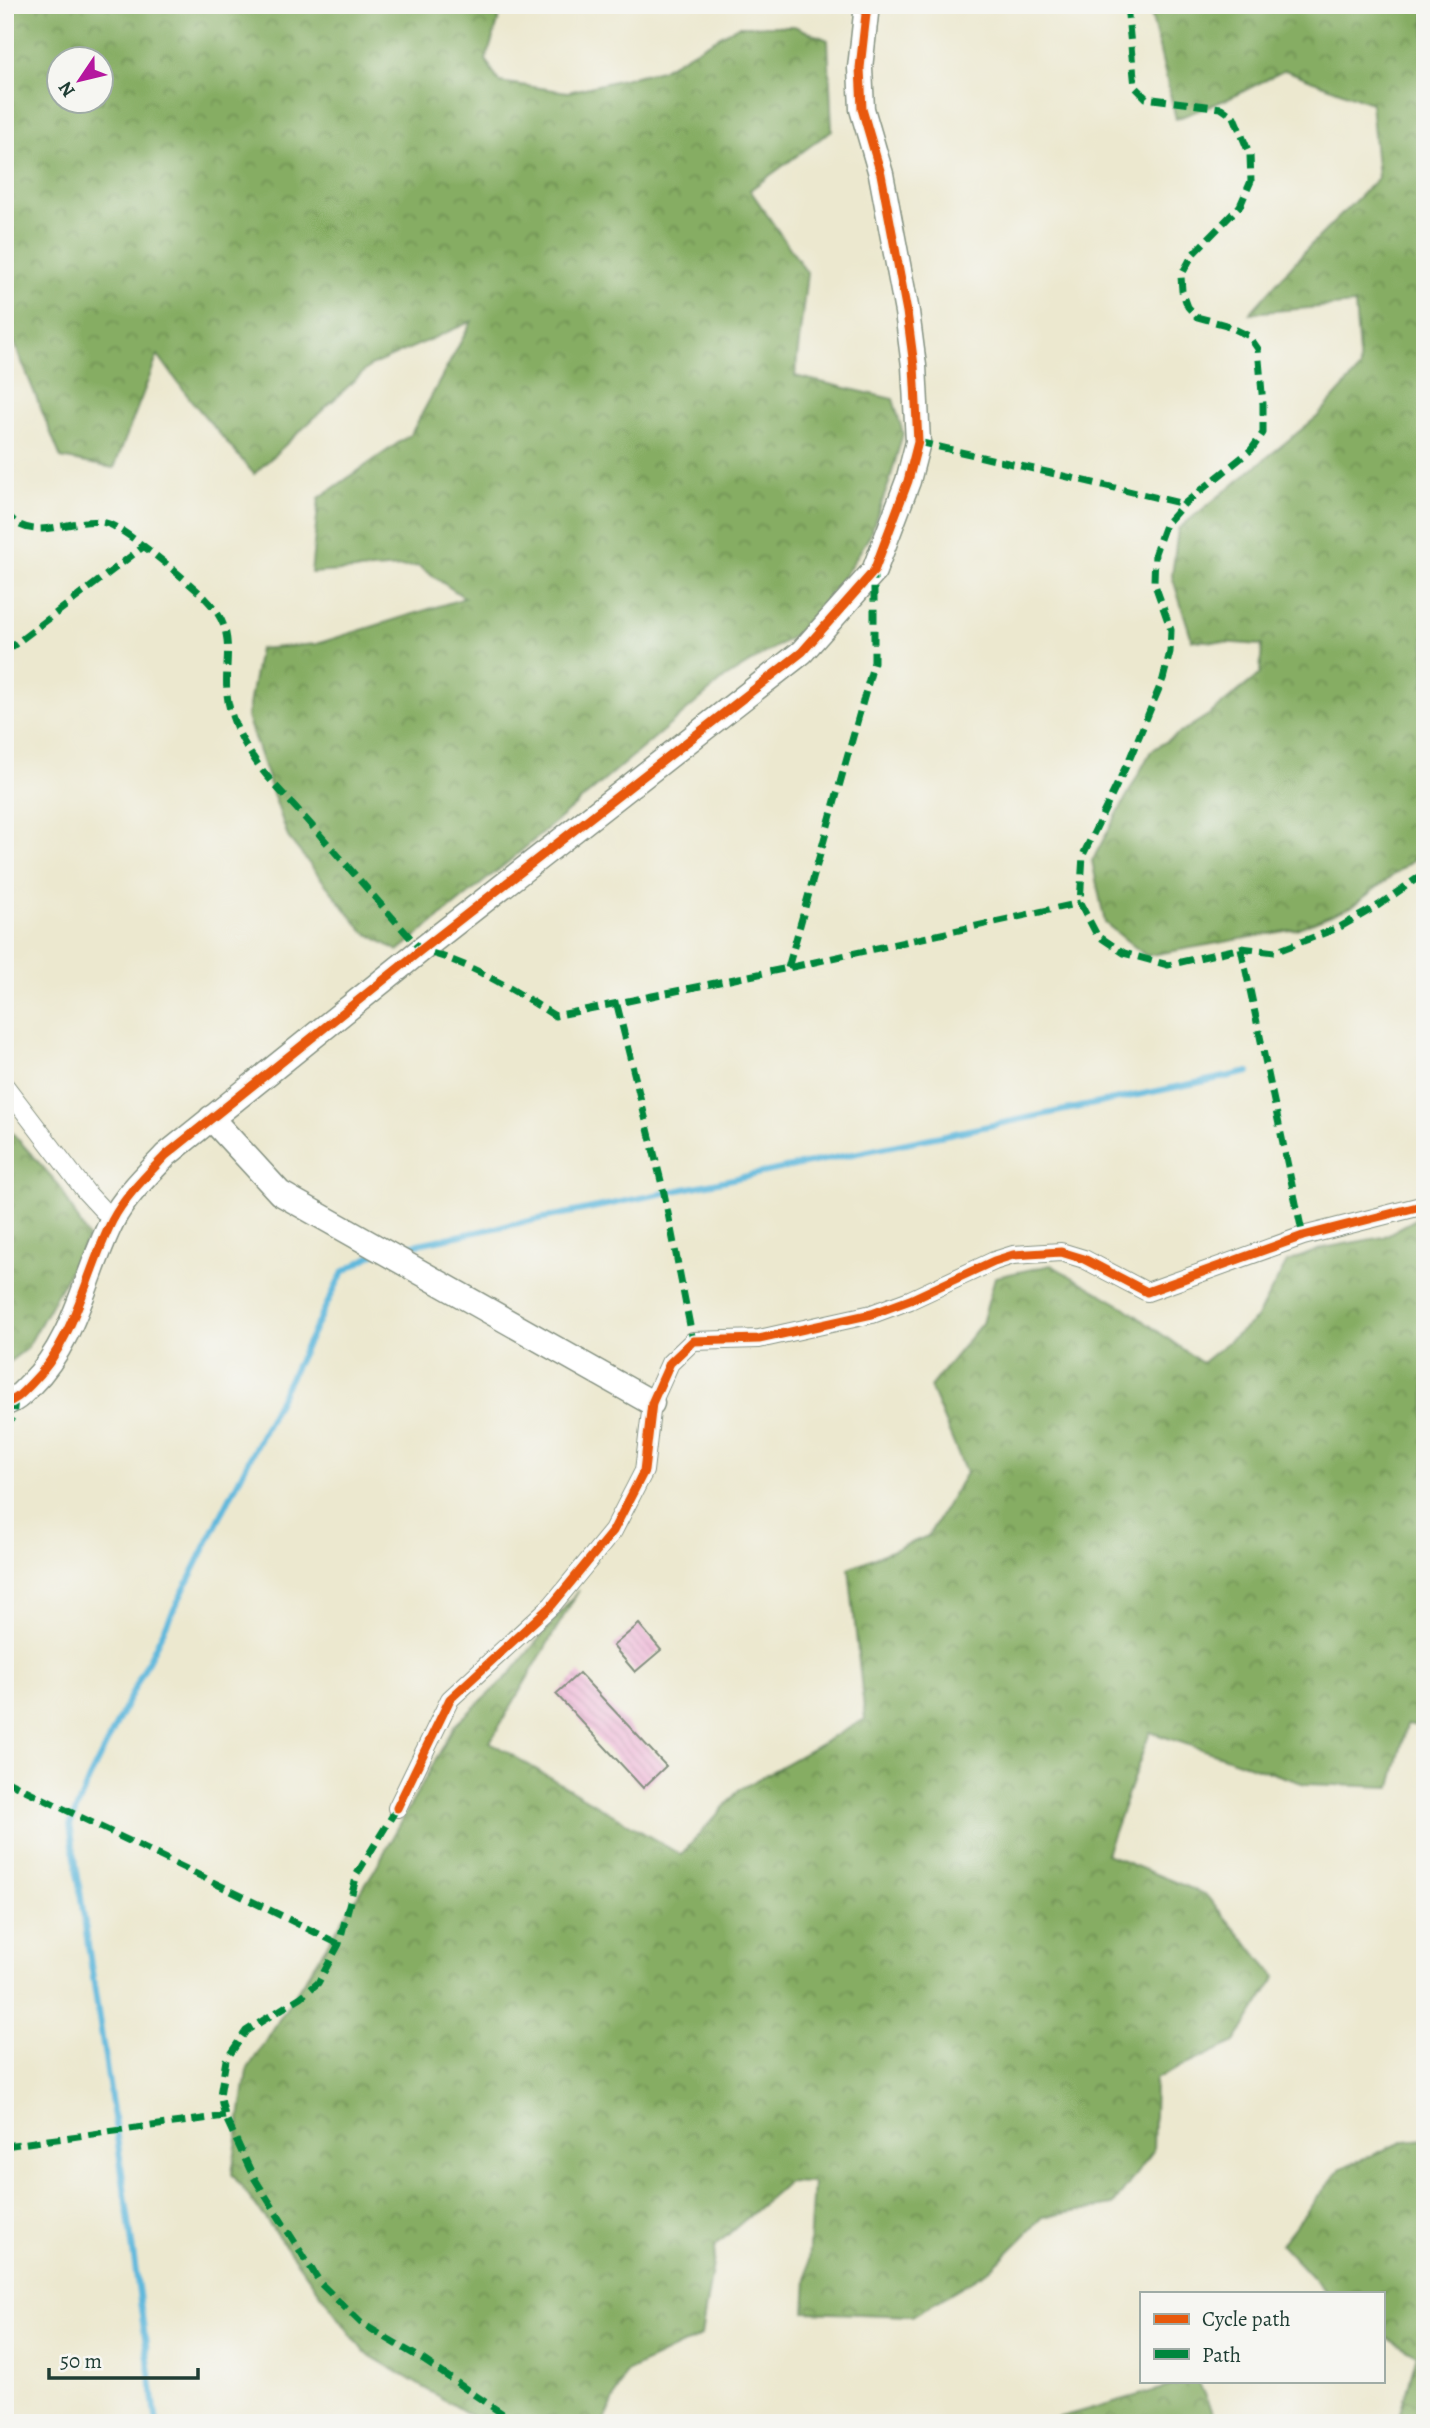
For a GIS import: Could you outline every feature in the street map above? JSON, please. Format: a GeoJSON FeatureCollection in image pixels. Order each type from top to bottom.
{"type":"FeatureCollection","features":[{"type":"Feature","properties":{"kind":"street"},"geometry":{"type":"LineString","coordinates":[[5,1403],[15,1400],[40,1375],[61,1344],[113,1220],[139,1183],[166,1154],[802,652],[874,571],[908,481],[918,442],[908,312],[881,174],[862,109],[860,68],[867,5]]}},
{"type":"Feature","properties":{"kind":"street"},"geometry":{"type":"LineString","coordinates":[[5,1086],[86,1192],[113,1220]]}},
{"type":"Feature","properties":{"kind":"street"},"geometry":{"type":"LineString","coordinates":[[211,1118],[280,1193],[652,1403]]}},
{"type":"Feature","properties":{"kind":"street"},"geometry":{"type":"LineString","coordinates":[[397,1808],[450,1699],[552,1605],[613,1531],[644,1471],[652,1403],[670,1363],[693,1341],[759,1339],[872,1314],[911,1300],[994,1261],[1013,1255],[1061,1252],[1084,1259],[1147,1292],[1303,1236],[1425,1205]]}},
{"type":"Feature","properties":{"kind":"green space"},"geometry":{"type":"Polygon","coordinates":[[[5,5],[508,5],[502,9],[486,60],[499,82],[568,92],[661,70],[738,26],[794,26],[828,40],[832,130],[750,190],[807,273],[795,376],[893,399],[903,433],[889,483],[869,537],[840,583],[795,635],[725,678],[508,862],[398,951],[363,931],[288,837],[247,717],[259,649],[316,644],[465,598],[418,566],[311,573],[319,498],[411,434],[472,321],[370,366],[254,474],[190,399],[158,355],[114,468],[61,458],[5,320],[5,5]]]}},
{"type":"Feature","properties":{"kind":"green space"},"geometry":{"type":"Polygon","coordinates":[[[1149,5],[1425,5],[1425,851],[1351,907],[1296,929],[1146,956],[1105,923],[1092,861],[1151,751],[1210,714],[1260,674],[1262,645],[1192,640],[1172,576],[1178,529],[1317,417],[1360,369],[1355,304],[1250,313],[1304,252],[1378,178],[1371,103],[1285,70],[1230,98],[1176,119],[1149,5]]]}},
{"type":"Feature","properties":{"kind":"green space"},"geometry":{"type":"Polygon","coordinates":[[[5,1125],[59,1185],[88,1238],[27,1348],[5,1365],[5,1125]]]}},
{"type":"Feature","properties":{"kind":"green space"},"geometry":{"type":"Polygon","coordinates":[[[1425,1214],[1425,1727],[1407,1724],[1391,1787],[1305,1784],[1150,1732],[1106,1854],[1205,1894],[1276,1977],[1235,2042],[1155,2079],[1153,2151],[1113,2205],[1043,2217],[991,2269],[912,2316],[805,2312],[813,2183],[788,2182],[716,2245],[701,2336],[626,2372],[604,2423],[483,2423],[364,2352],[232,2174],[247,2070],[375,1869],[455,1725],[510,1674],[579,1590],[490,1742],[681,1855],[739,1790],[865,1719],[849,1568],[928,1536],[966,1473],[930,1387],[982,1323],[995,1277],[1051,1265],[1124,1307],[1202,1363],[1256,1319],[1287,1262],[1323,1248],[1383,1237],[1425,1214]]]}},
{"type":"Feature","properties":{"kind":"green space"},"geometry":{"type":"Polygon","coordinates":[[[1425,2139],[1425,2423],[1398,2423],[1417,2355],[1384,2337],[1384,2292],[1326,2292],[1281,2244],[1341,2168],[1405,2141],[1425,2139]]]}},
{"type":"Feature","properties":{"kind":"green space"},"geometry":{"type":"Polygon","coordinates":[[[1185,2382],[1198,2382],[1217,2423],[1039,2423],[1185,2382]]]}},
{"type":"Feature","properties":{"kind":"building"},"geometry":{"type":"Polygon","coordinates":[[[639,1624],[661,1650],[635,1672],[613,1646],[639,1624]]]}},
{"type":"Feature","properties":{"kind":"building"},"geometry":{"type":"Polygon","coordinates":[[[579,1673],[666,1766],[643,1788],[556,1694],[579,1673]]]}},
{"type":"Feature","properties":{"kind":"waterway"},"geometry":{"type":"LineString","coordinates":[[394,1249],[1249,1072]]}},
{"type":"Feature","properties":{"kind":"waterway"},"geometry":{"type":"LineString","coordinates":[[157,2423],[70,1825],[89,1779],[343,1272],[376,1253]]}},
{"type":"Feature","properties":{"kind":"marked path"},"geometry":{"type":"LineString","coordinates":[[1127,5],[1135,87],[1146,98],[1221,108],[1234,117],[1250,155],[1251,181],[1240,206],[1193,254],[1181,276],[1182,291],[1188,307],[1197,317],[1226,325],[1249,336],[1258,349],[1263,433],[1251,450],[1184,504],[1165,525],[1155,553],[1154,582],[1171,630],[1170,652],[1163,679],[1130,758],[1083,855],[1080,903],[1097,935],[1124,953],[1168,965],[1241,948],[1275,952],[1340,927],[1379,905],[1425,873]]}},
{"type":"Feature","properties":{"kind":"marked path"},"geometry":{"type":"LineString","coordinates":[[918,442],[1184,504]]}},
{"type":"Feature","properties":{"kind":"marked path"},"geometry":{"type":"LineString","coordinates":[[5,511],[27,528],[54,528],[82,522],[109,524],[144,547],[198,591],[222,622],[226,633],[227,694],[230,710],[244,743],[265,773],[421,950],[474,969],[555,1016],[788,968],[1080,903]]}},
{"type":"Feature","properties":{"kind":"marked path"},"geometry":{"type":"LineString","coordinates":[[5,652],[143,547]]}},
{"type":"Feature","properties":{"kind":"marked path"},"geometry":{"type":"LineString","coordinates":[[788,968],[874,662],[874,571]]}},
{"type":"Feature","properties":{"kind":"marked path"},"geometry":{"type":"LineString","coordinates":[[1241,948],[1303,1236]]}},
{"type":"Feature","properties":{"kind":"marked path"},"geometry":{"type":"LineString","coordinates":[[617,1005],[664,1193],[693,1341]]}},
{"type":"Feature","properties":{"kind":"marked path"},"geometry":{"type":"LineString","coordinates":[[5,1430],[13,1416],[15,1400]]}},
{"type":"Feature","properties":{"kind":"marked path"},"geometry":{"type":"LineString","coordinates":[[5,1780],[339,1944]]}},
{"type":"Feature","properties":{"kind":"marked path"},"geometry":{"type":"LineString","coordinates":[[397,1808],[357,1874],[339,1944],[318,1983],[301,1997],[246,2031],[226,2060],[220,2095],[225,2116],[253,2176],[321,2284],[361,2323],[422,2359],[516,2423]]}},
{"type":"Feature","properties":{"kind":"marked path"},"geometry":{"type":"LineString","coordinates":[[5,2146],[225,2116]]}},
{"type":"Feature","properties":{"kind":"cycle path"},"geometry":{"type":"LineString","coordinates":[[5,1403],[16,1398],[46,1367],[69,1328],[117,1212],[166,1155],[421,950],[802,652],[874,571],[908,481],[918,442],[914,366],[907,312],[881,174],[862,109],[860,68],[867,5]]}},
{"type":"Feature","properties":{"kind":"cycle path"},"geometry":{"type":"LineString","coordinates":[[397,1808],[450,1699],[552,1605],[613,1531],[644,1471],[652,1403],[670,1363],[693,1341],[759,1339],[872,1314],[1013,1255],[1061,1252],[1084,1259],[1147,1292],[1303,1236],[1425,1205]]}}]}
